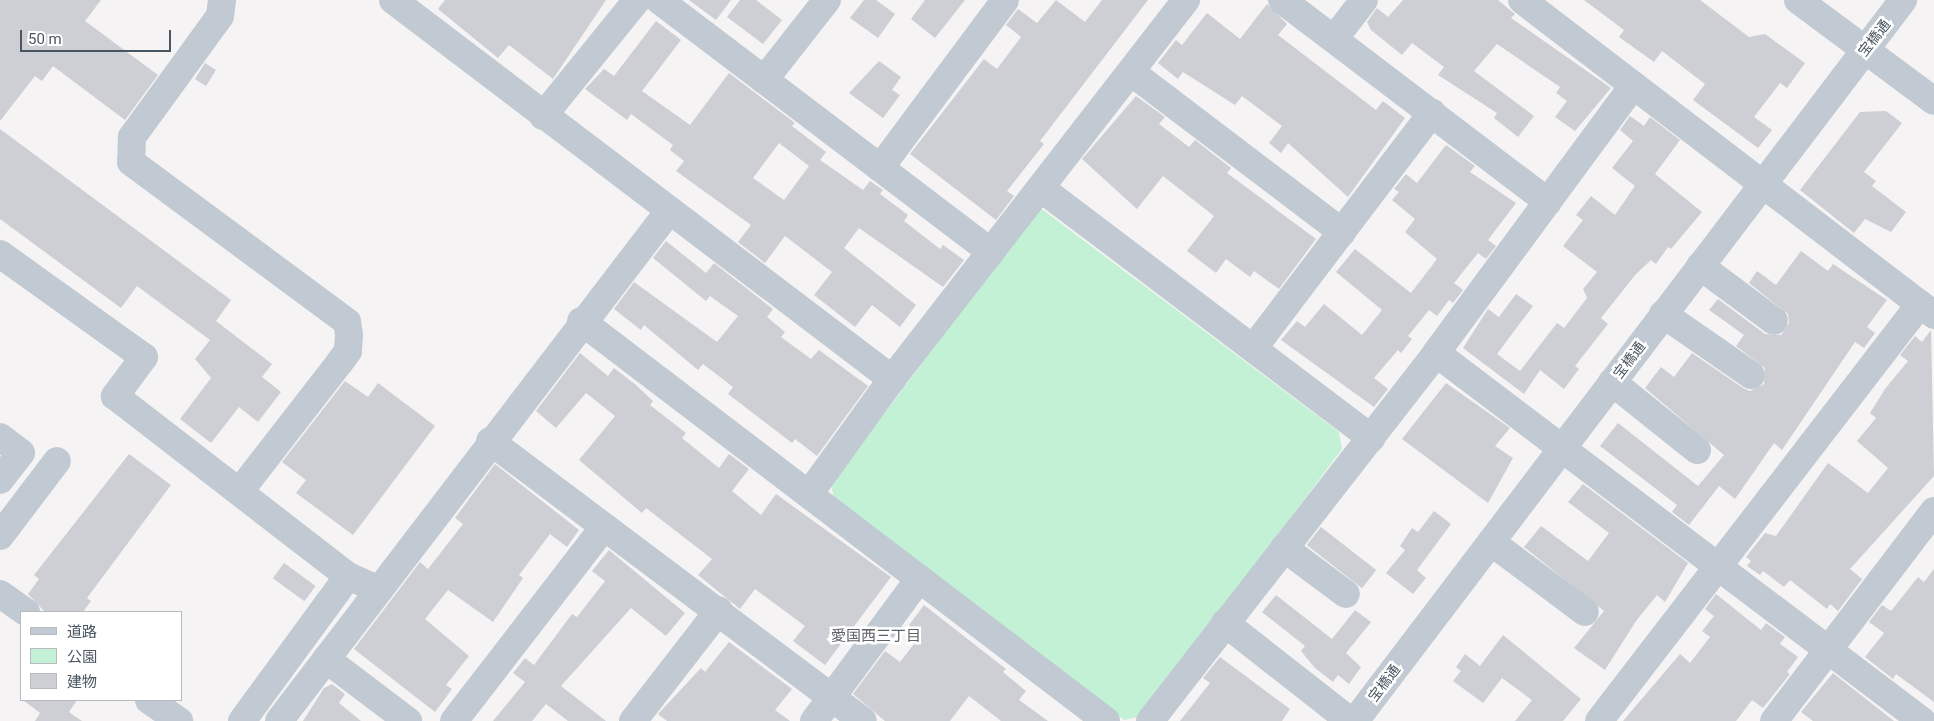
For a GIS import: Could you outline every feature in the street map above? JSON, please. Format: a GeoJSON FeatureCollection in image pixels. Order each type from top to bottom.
{"type":"FeatureCollection","features":[{"type":"Feature","properties":{"kind":"street"},"geometry":{"type":"LineString","coordinates":[[222,0],[220,16],[132,137],[131,162],[347,322],[349,335],[348,351],[240,491]]}},
{"type":"Feature","properties":{"kind":"street"},"geometry":{"type":"LineString","coordinates":[[393,0],[543,116],[892,379]]}},
{"type":"Feature","properties":{"kind":"street"},"geometry":{"type":"LineString","coordinates":[[543,116],[637,0]]}},
{"type":"Feature","properties":{"kind":"street"},"geometry":{"type":"LineString","coordinates":[[659,0],[991,252]]}},
{"type":"Feature","properties":{"kind":"street"},"geometry":{"type":"LineString","coordinates":[[764,80],[827,0]]}},
{"type":"Feature","properties":{"kind":"street"},"geometry":{"type":"LineString","coordinates":[[880,168],[1005,0]]}},
{"type":"Feature","properties":{"kind":"street"},"geometry":{"type":"LineString","coordinates":[[809,494],[892,379],[1042,189],[1186,0]]}},
{"type":"Feature","properties":{"kind":"street"},"geometry":{"type":"LineString","coordinates":[[1282,0],[1548,202]]}},
{"type":"Feature","properties":{"kind":"street"},"geometry":{"type":"LineString","coordinates":[[1334,39],[1364,0]]}},
{"type":"Feature","properties":{"kind":"street"},"geometry":{"type":"LineString","coordinates":[[1522,0],[1762,185],[1927,309],[1720,566],[1599,721]]}},
{"type":"Feature","properties":{"kind":"street"},"geometry":{"type":"LineString","coordinates":[[1798,0],[1864,51],[1934,101]]}},
{"type":"Feature","properties":{"kind":"street","name":"宝橋通"},"geometry":{"type":"LineString","coordinates":[[1355,721],[1903,0]]}},
{"type":"Feature","properties":{"kind":"street"},"geometry":{"type":"LineString","coordinates":[[1131,72],[1342,232]]}},
{"type":"Feature","properties":{"kind":"street"},"geometry":{"type":"LineString","coordinates":[[1150,721],[1436,353],[1633,86]]}},
{"type":"Feature","properties":{"kind":"street"},"geometry":{"type":"LineString","coordinates":[[1255,346],[1432,113]]}},
{"type":"Feature","properties":{"kind":"street"},"geometry":{"type":"LineString","coordinates":[[1042,189],[1255,346],[1371,438]]}},
{"type":"Feature","properties":{"kind":"street"},"geometry":{"type":"LineString","coordinates":[[279,721],[581,321],[669,211]]}},
{"type":"Feature","properties":{"kind":"street"},"geometry":{"type":"LineString","coordinates":[[0,254],[144,357],[116,396],[348,576],[377,589]]}},
{"type":"Feature","properties":{"kind":"street"},"geometry":{"type":"LineString","coordinates":[[1700,266],[1774,321]]}},
{"type":"Feature","properties":{"kind":"street"},"geometry":{"type":"LineString","coordinates":[[1664,314],[1751,375]]}},
{"type":"Feature","properties":{"kind":"street"},"geometry":{"type":"LineString","coordinates":[[581,321],[1106,721]]}},
{"type":"Feature","properties":{"kind":"street"},"geometry":{"type":"LineString","coordinates":[[1436,353],[1829,647],[1922,721]]}},
{"type":"Feature","properties":{"kind":"street"},"geometry":{"type":"LineString","coordinates":[[1612,382],[1698,450]]}},
{"type":"Feature","properties":{"kind":"street"},"geometry":{"type":"LineString","coordinates":[[0,437],[21,453],[0,480]]}},
{"type":"Feature","properties":{"kind":"street"},"geometry":{"type":"LineString","coordinates":[[490,441],[718,610],[863,721]]}},
{"type":"Feature","properties":{"kind":"street"},"geometry":{"type":"LineString","coordinates":[[0,536],[57,461]]}},
{"type":"Feature","properties":{"kind":"street"},"geometry":{"type":"LineString","coordinates":[[1774,721],[1934,511]]}},
{"type":"Feature","properties":{"kind":"street"},"geometry":{"type":"LineString","coordinates":[[454,721],[604,527]]}},
{"type":"Feature","properties":{"kind":"street"},"geometry":{"type":"LineString","coordinates":[[1491,542],[1585,612]]}},
{"type":"Feature","properties":{"kind":"street"},"geometry":{"type":"LineString","coordinates":[[1284,548],[1346,594]]}},
{"type":"Feature","properties":{"kind":"street"},"geometry":{"type":"LineString","coordinates":[[242,721],[348,576]]}},
{"type":"Feature","properties":{"kind":"street"},"geometry":{"type":"LineString","coordinates":[[814,721],[919,579]]}},
{"type":"Feature","properties":{"kind":"street"},"geometry":{"type":"LineString","coordinates":[[0,594],[25,611]]}},
{"type":"Feature","properties":{"kind":"street"},"geometry":{"type":"LineString","coordinates":[[633,721],[718,610]]}},
{"type":"Feature","properties":{"kind":"street"},"geometry":{"type":"LineString","coordinates":[[1225,623],[1350,721]]}},
{"type":"Feature","properties":{"kind":"street"},"geometry":{"type":"LineString","coordinates":[[326,659],[408,721]]}},
{"type":"Feature","properties":{"kind":"street"},"geometry":{"type":"LineString","coordinates":[[150,701],[178,721]]}},
{"type":"Feature","properties":{"kind":"green space"},"geometry":{"type":"Polygon","coordinates":[[[1039,207],[1339,432],[1342,449],[1142,716],[1124,720],[835,502],[831,485],[1039,207]]]}},
{"type":"Feature","properties":{"kind":"building"},"geometry":{"type":"Polygon","coordinates":[[[0,0],[101,0],[85,21],[158,75],[125,120],[53,66],[42,81],[35,76],[0,121],[0,0]]]}},
{"type":"Feature","properties":{"kind":"building"},"geometry":{"type":"Polygon","coordinates":[[[445,0],[606,0],[553,79],[509,45],[498,58],[438,9],[445,0]]]}},
{"type":"Feature","properties":{"kind":"building"},"geometry":{"type":"Polygon","coordinates":[[[689,0],[731,0],[716,20],[689,0]]]}},
{"type":"Feature","properties":{"kind":"building"},"geometry":{"type":"Polygon","coordinates":[[[740,0],[756,0],[782,20],[763,44],[727,17],[740,0]]]}},
{"type":"Feature","properties":{"kind":"building"},"geometry":{"type":"Polygon","coordinates":[[[864,0],[876,0],[895,14],[878,38],[850,18],[864,0]]]}},
{"type":"Feature","properties":{"kind":"building"},"geometry":{"type":"Polygon","coordinates":[[[925,0],[965,0],[935,38],[911,19],[925,0]]]}},
{"type":"Feature","properties":{"kind":"building"},"geometry":{"type":"Polygon","coordinates":[[[1056,0],[1085,22],[1102,0],[1148,0],[1040,141],[1044,144],[1007,191],[1014,196],[996,220],[910,154],[984,59],[997,69],[1021,37],[1006,25],[1018,9],[1037,23],[1056,0]]]}},
{"type":"Feature","properties":{"kind":"building"},"geometry":{"type":"Polygon","coordinates":[[[1403,0],[1498,0],[1515,14],[1511,18],[1611,88],[1575,131],[1555,117],[1567,101],[1556,93],[1560,87],[1497,44],[1474,71],[1534,116],[1518,137],[1494,118],[1497,113],[1438,75],[1444,67],[1412,43],[1402,55],[1371,30],[1367,22],[1377,8],[1388,17],[1403,0]]]}},
{"type":"Feature","properties":{"kind":"building"},"geometry":{"type":"Polygon","coordinates":[[[1584,0],[1700,0],[1749,37],[1765,34],[1805,63],[1787,88],[1780,83],[1754,117],[1772,130],[1758,148],[1693,100],[1705,84],[1662,51],[1654,62],[1619,37],[1624,30],[1584,0]]]}},
{"type":"Feature","properties":{"kind":"building"},"geometry":{"type":"Polygon","coordinates":[[[1267,4],[1287,24],[1278,35],[1376,110],[1383,101],[1405,118],[1348,197],[1288,143],[1281,153],[1269,143],[1282,126],[1242,96],[1235,105],[1183,72],[1178,79],[1158,63],[1176,40],[1182,45],[1207,13],[1240,39],[1267,4]]]}},
{"type":"Feature","properties":{"kind":"building"},"geometry":{"type":"Polygon","coordinates":[[[656,21],[681,40],[642,91],[690,125],[729,73],[795,123],[792,126],[826,152],[820,160],[863,190],[870,181],[883,190],[880,194],[908,215],[904,221],[940,249],[943,245],[964,260],[943,287],[859,228],[844,248],[916,305],[900,327],[872,305],[855,327],[814,295],[832,272],[785,236],[765,263],[738,242],[751,225],[676,171],[684,161],[670,150],[673,145],[631,114],[627,120],[585,89],[604,69],[614,76],[656,21]],[[779,143],[753,178],[784,200],[809,166],[779,143]]]}},
{"type":"Feature","properties":{"kind":"building"},"geometry":{"type":"Polygon","coordinates":[[[879,61],[901,77],[892,90],[900,95],[883,118],[849,93],[879,61]]]}},
{"type":"Feature","properties":{"kind":"building"},"geometry":{"type":"Polygon","coordinates":[[[205,63],[216,70],[206,86],[195,79],[205,63]]]}},
{"type":"Feature","properties":{"kind":"building"},"geometry":{"type":"Polygon","coordinates":[[[1136,96],[1165,117],[1159,124],[1189,147],[1195,140],[1231,168],[1227,173],[1316,239],[1279,289],[1254,271],[1250,277],[1226,259],[1216,273],[1187,251],[1214,216],[1163,176],[1137,209],[1082,159],[1136,96]]]}},
{"type":"Feature","properties":{"kind":"building"},"geometry":{"type":"Polygon","coordinates":[[[1886,111],[1902,123],[1864,172],[1876,181],[1872,186],[1906,212],[1891,232],[1865,219],[1854,233],[1800,190],[1860,112],[1886,111]]]}},
{"type":"Feature","properties":{"kind":"building"},"geometry":{"type":"Polygon","coordinates":[[[1630,116],[1644,126],[1650,117],[1680,140],[1655,174],[1702,212],[1671,249],[1668,247],[1656,264],[1651,260],[1636,274],[1601,318],[1608,324],[1575,366],[1579,369],[1564,389],[1540,370],[1524,394],[1463,348],[1488,309],[1499,317],[1516,294],[1533,306],[1497,354],[1520,371],[1557,323],[1564,328],[1587,298],[1583,289],[1597,272],[1563,246],[1583,220],[1576,215],[1591,196],[1615,215],[1635,186],[1612,168],[1633,141],[1620,130],[1630,116]]]}},
{"type":"Feature","properties":{"kind":"building"},"geometry":{"type":"Polygon","coordinates":[[[0,129],[231,300],[216,321],[272,364],[262,377],[281,392],[258,422],[239,407],[211,443],[180,419],[211,378],[195,359],[210,340],[137,286],[121,308],[0,219],[0,129]]]}},
{"type":"Feature","properties":{"kind":"building"},"geometry":{"type":"Polygon","coordinates":[[[1446,145],[1475,166],[1470,172],[1516,203],[1488,240],[1496,246],[1486,259],[1478,253],[1454,283],[1463,290],[1453,303],[1449,300],[1437,316],[1429,310],[1408,336],[1412,339],[1401,353],[1398,350],[1374,378],[1388,389],[1374,407],[1281,340],[1297,321],[1305,327],[1324,304],[1362,335],[1382,310],[1336,272],[1355,249],[1411,293],[1437,259],[1405,232],[1415,219],[1392,200],[1399,192],[1394,189],[1406,174],[1417,183],[1446,145]]]}},
{"type":"Feature","properties":{"kind":"building"},"geometry":{"type":"Polygon","coordinates":[[[666,241],[706,273],[714,263],[773,309],[767,317],[785,332],[781,337],[811,359],[819,350],[868,386],[817,456],[795,439],[792,443],[728,394],[733,387],[703,364],[698,370],[644,325],[641,330],[614,309],[634,282],[717,342],[738,316],[710,296],[706,301],[653,258],[666,241]]]}},
{"type":"Feature","properties":{"kind":"building"},"geometry":{"type":"Polygon","coordinates":[[[1801,251],[1828,271],[1833,264],[1887,300],[1867,327],[1875,333],[1864,348],[1855,342],[1782,450],[1774,443],[1735,499],[1719,486],[1689,525],[1672,512],[1677,505],[1600,446],[1618,423],[1698,486],[1724,455],[1645,388],[1661,367],[1674,377],[1692,353],[1743,388],[1750,391],[1764,384],[1765,368],[1736,346],[1744,335],[1709,310],[1718,299],[1765,334],[1781,335],[1789,323],[1788,314],[1749,283],[1757,271],[1776,285],[1801,251]]]}},
{"type":"Feature","properties":{"kind":"building"},"geometry":{"type":"Polygon","coordinates":[[[1931,330],[1934,476],[1850,569],[1862,579],[1838,611],[1830,604],[1827,609],[1790,580],[1784,587],[1763,571],[1760,575],[1747,566],[1751,561],[1746,557],[1765,533],[1776,536],[1828,463],[1868,493],[1888,468],[1857,441],[1876,418],[1870,413],[1885,389],[1908,361],[1900,355],[1915,336],[1922,342],[1931,330]]]}},
{"type":"Feature","properties":{"kind":"building"},"geometry":{"type":"Polygon","coordinates":[[[580,353],[608,376],[614,368],[636,385],[653,401],[650,405],[686,433],[682,438],[719,468],[729,454],[749,469],[732,491],[761,515],[776,494],[891,577],[825,665],[793,641],[805,626],[755,589],[740,609],[698,575],[712,559],[646,508],[642,513],[579,460],[615,416],[586,393],[556,428],[536,411],[580,353]]]}},
{"type":"Feature","properties":{"kind":"building"},"geometry":{"type":"Polygon","coordinates":[[[345,381],[368,397],[378,383],[435,426],[353,535],[296,493],[306,480],[282,462],[345,381]]]}},
{"type":"Feature","properties":{"kind":"building"},"geometry":{"type":"Polygon","coordinates":[[[1446,383],[1510,428],[1495,446],[1513,458],[1488,503],[1402,439],[1446,383]]]}},
{"type":"Feature","properties":{"kind":"building"},"geometry":{"type":"Polygon","coordinates":[[[129,454],[171,485],[87,598],[91,601],[84,611],[44,611],[28,594],[39,579],[34,575],[129,454]]]}},
{"type":"Feature","properties":{"kind":"building"},"geometry":{"type":"Polygon","coordinates":[[[495,464],[579,530],[567,547],[550,534],[519,575],[523,578],[493,622],[448,590],[425,619],[469,656],[446,685],[452,689],[435,712],[354,649],[420,562],[428,569],[463,524],[455,518],[495,464]]]}},
{"type":"Feature","properties":{"kind":"building"},"geometry":{"type":"Polygon","coordinates":[[[1583,484],[1688,563],[1665,602],[1657,595],[1636,621],[1605,670],[1574,648],[1604,611],[1524,547],[1541,526],[1588,561],[1609,533],[1568,502],[1583,484]]]}},
{"type":"Feature","properties":{"kind":"building"},"geometry":{"type":"Polygon","coordinates":[[[1434,511],[1451,524],[1417,570],[1426,578],[1413,594],[1386,573],[1405,550],[1400,546],[1412,528],[1418,532],[1434,511]]]}},
{"type":"Feature","properties":{"kind":"building"},"geometry":{"type":"Polygon","coordinates":[[[1321,527],[1376,570],[1362,588],[1307,545],[1321,527]]]}},
{"type":"Feature","properties":{"kind":"building"},"geometry":{"type":"Polygon","coordinates":[[[609,550],[685,613],[666,636],[631,608],[561,686],[606,721],[568,721],[546,704],[532,721],[493,721],[525,682],[513,673],[525,658],[534,665],[572,614],[577,617],[605,581],[592,571],[609,550]]]}},
{"type":"Feature","properties":{"kind":"building"},"geometry":{"type":"Polygon","coordinates":[[[284,563],[316,586],[304,601],[273,578],[284,563]]]}},
{"type":"Feature","properties":{"kind":"building"},"geometry":{"type":"Polygon","coordinates":[[[1934,569],[1934,702],[1896,674],[1893,679],[1865,657],[1884,633],[1869,622],[1882,605],[1891,611],[1918,577],[1924,582],[1934,569]]]}},
{"type":"Feature","properties":{"kind":"building"},"geometry":{"type":"Polygon","coordinates":[[[1716,594],[1761,630],[1766,623],[1785,637],[1780,644],[1798,657],[1787,672],[1790,674],[1763,708],[1752,700],[1736,721],[1623,721],[1680,654],[1690,663],[1710,637],[1702,631],[1714,616],[1705,609],[1716,594]]]}},
{"type":"Feature","properties":{"kind":"building"},"geometry":{"type":"Polygon","coordinates":[[[1276,595],[1332,639],[1355,610],[1371,622],[1346,653],[1361,667],[1349,684],[1338,675],[1333,682],[1315,668],[1301,651],[1305,646],[1262,612],[1276,595]]]}},
{"type":"Feature","properties":{"kind":"building"},"geometry":{"type":"Polygon","coordinates":[[[924,605],[1006,669],[1003,672],[1026,691],[1019,700],[1048,721],[1001,721],[969,696],[950,721],[885,721],[853,694],[885,651],[900,662],[921,635],[909,625],[924,605]]]}},
{"type":"Feature","properties":{"kind":"building"},"geometry":{"type":"Polygon","coordinates":[[[1503,635],[1581,699],[1563,721],[1515,721],[1532,700],[1502,678],[1483,703],[1453,681],[1461,671],[1456,667],[1465,654],[1480,666],[1503,635]]]}},
{"type":"Feature","properties":{"kind":"building"},"geometry":{"type":"Polygon","coordinates":[[[729,642],[792,689],[775,710],[790,721],[667,721],[658,714],[701,668],[705,672],[729,642]]]}},
{"type":"Feature","properties":{"kind":"building"},"geometry":{"type":"Polygon","coordinates":[[[1220,657],[1290,709],[1282,721],[1180,721],[1210,683],[1203,678],[1220,657]]]}},
{"type":"Feature","properties":{"kind":"building"},"geometry":{"type":"Polygon","coordinates":[[[1833,673],[1894,721],[1813,721],[1801,712],[1833,673]]]}},
{"type":"Feature","properties":{"kind":"building"},"geometry":{"type":"Polygon","coordinates":[[[332,684],[345,694],[339,703],[361,721],[303,721],[324,688],[332,684]]]}},
{"type":"Feature","properties":{"kind":"building"},"geometry":{"type":"Polygon","coordinates":[[[24,701],[76,701],[69,712],[82,721],[35,721],[40,713],[24,701]]]}},
{"type":"Feature","properties":{"kind":"district","name":"愛国西三丁目"},"geometry":{"type":"Point","coordinates":[876,637]}}]}
